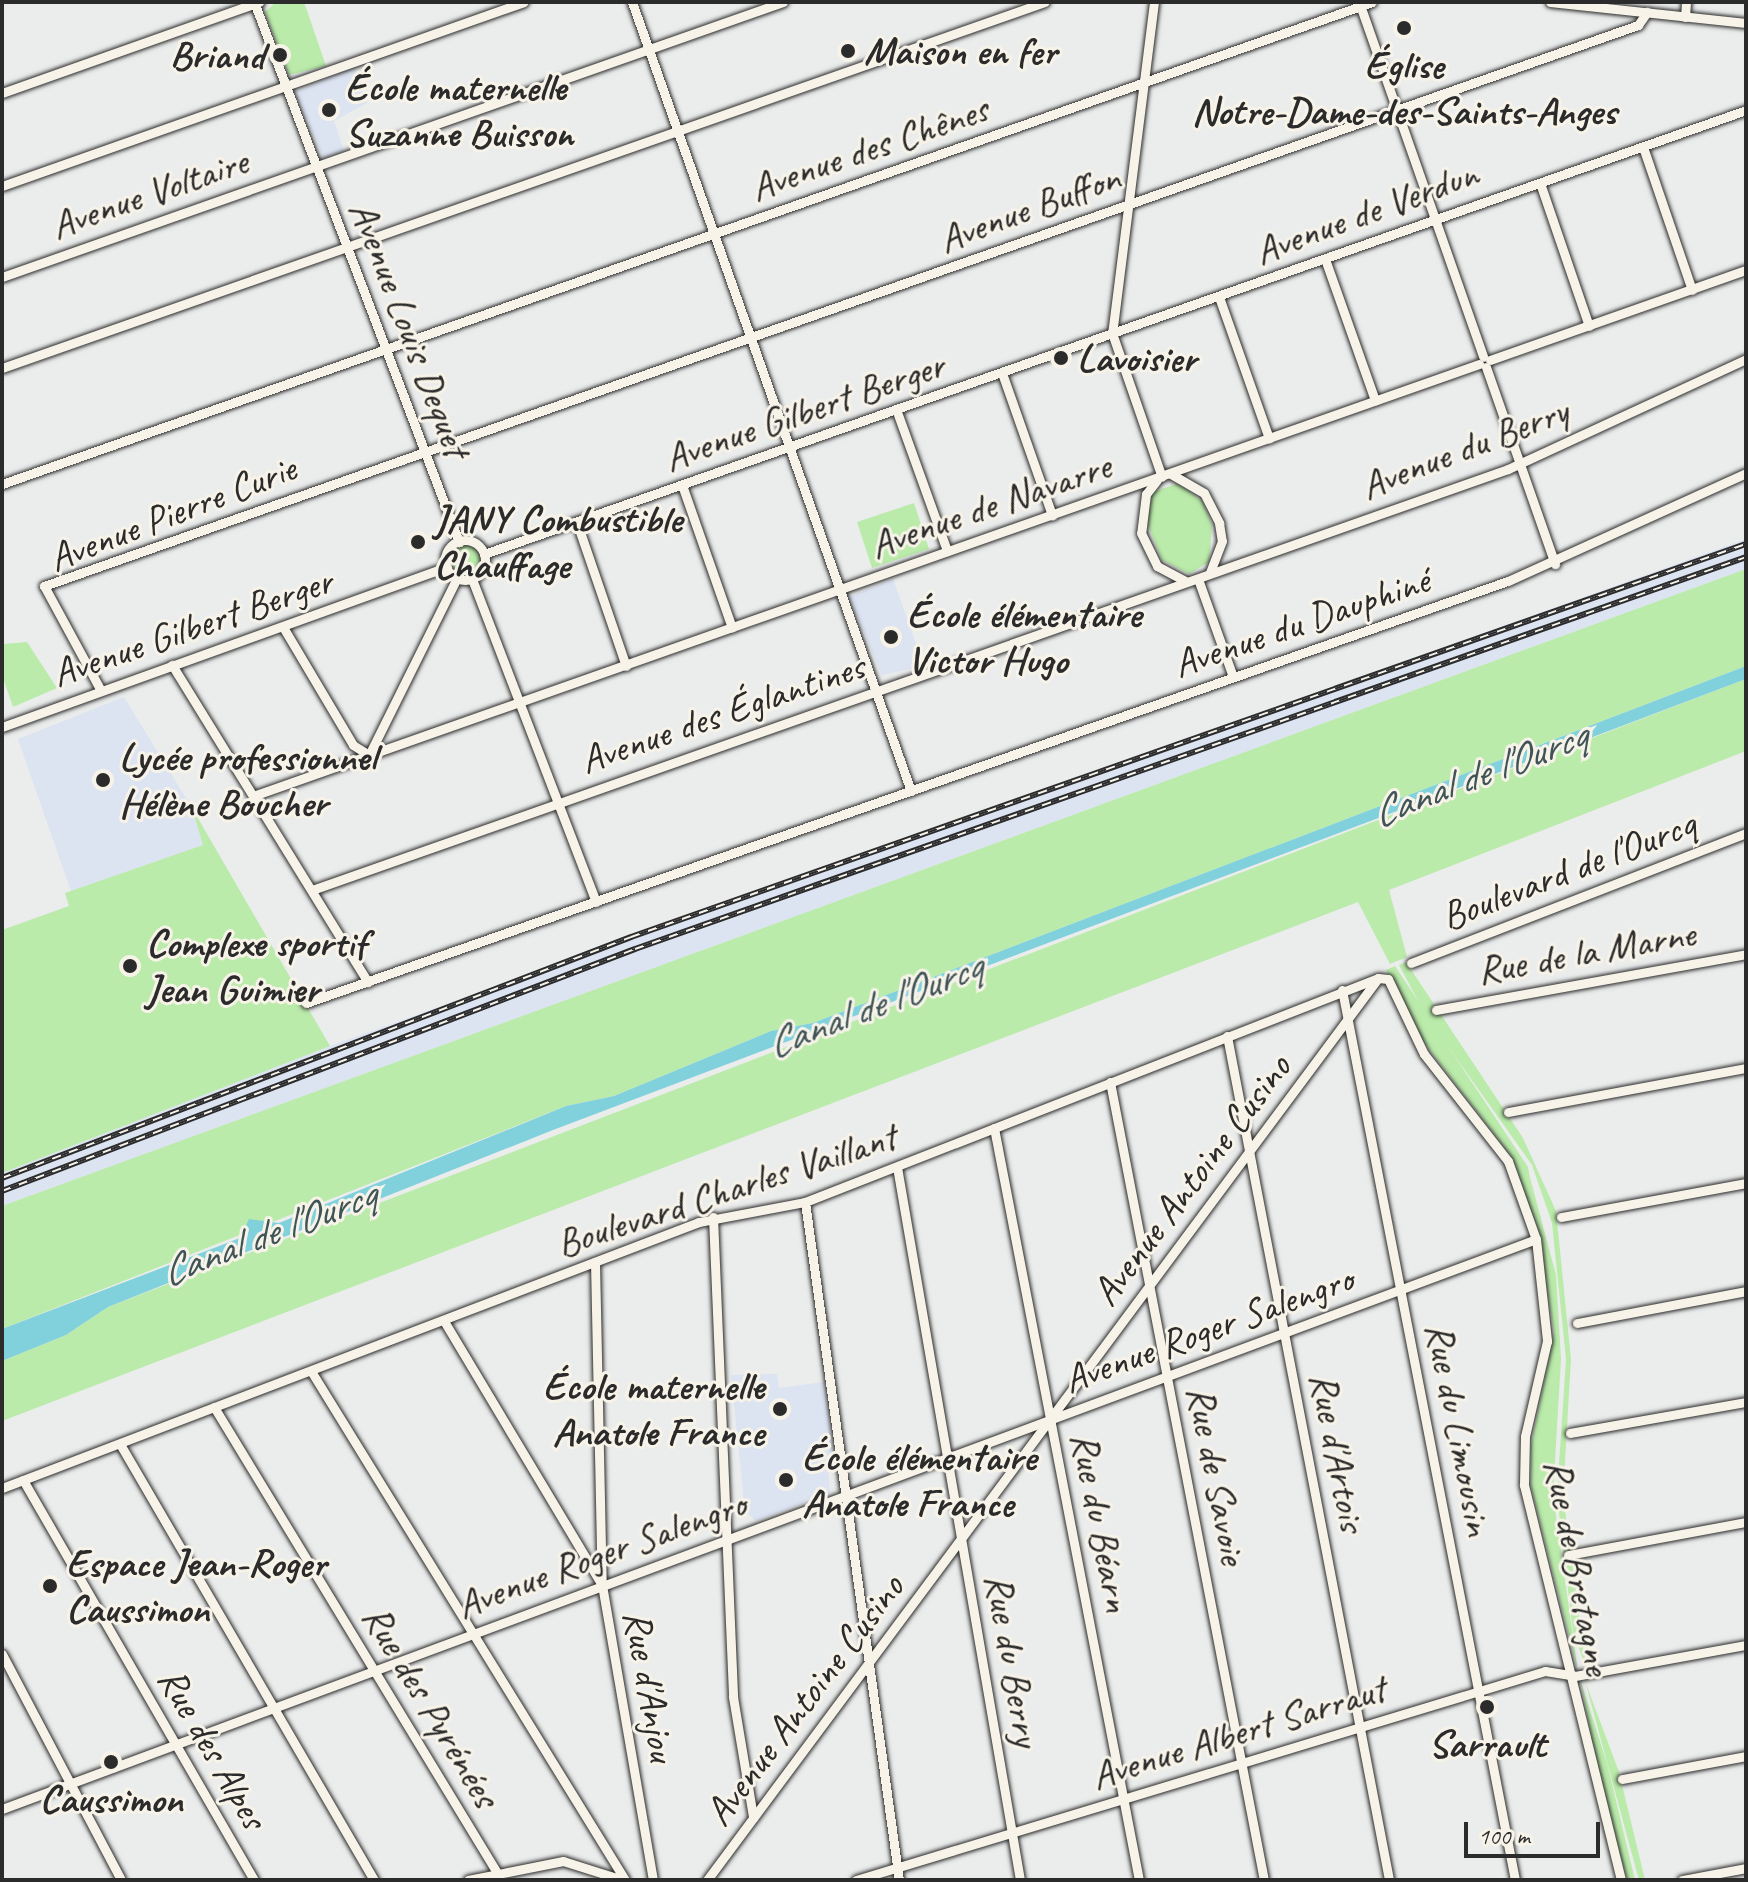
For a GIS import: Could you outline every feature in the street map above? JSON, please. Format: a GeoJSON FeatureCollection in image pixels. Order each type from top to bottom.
{"type":"FeatureCollection","features":[{"type":"Feature","properties":{"kind":"street"},"geometry":{"type":"LineString","coordinates":[[2,186],[524,2]]}},
{"type":"Feature","properties":{"kind":"street"},"geometry":{"type":"LineString","coordinates":[[632,2],[911,791]]}},
{"type":"Feature","properties":{"kind":"street","name":"Avenue Voltaire"},"geometry":{"type":"LineString","coordinates":[[2,277],[783,2]]}},
{"type":"Feature","properties":{"kind":"street"},"geometry":{"type":"LineString","coordinates":[[2,368],[1045,2]]}},
{"type":"Feature","properties":{"kind":"street"},"geometry":{"type":"LineString","coordinates":[[1154,2],[1112,333],[1163,477],[1204,493],[1219,523],[1218,562],[1198,579],[1168,576],[1145,548],[1139,516],[1163,477]]}},
{"type":"Feature","properties":{"kind":"street","name":"Avenue des Chênes"},"geometry":{"type":"LineString","coordinates":[[2,484],[1144,83],[1359,4],[1372,2]]}},
{"type":"Feature","properties":{"kind":"street"},"geometry":{"type":"LineString","coordinates":[[1550,2],[1746,23]]}},
{"type":"Feature","properties":{"kind":"street"},"geometry":{"type":"LineString","coordinates":[[1685,17],[1686,2]]}},
{"type":"Feature","properties":{"kind":"street"},"geometry":{"type":"LineString","coordinates":[[2,93],[256,3]]}},
{"type":"Feature","properties":{"kind":"street","name":"Avenue Louis Dequet"},"geometry":{"type":"LineString","coordinates":[[256,3],[459,542]]}},
{"type":"Feature","properties":{"kind":"street"},"geometry":{"type":"LineString","coordinates":[[1359,4],[1555,564]]}},
{"type":"Feature","properties":{"kind":"street","name":"Avenue Buffon"},"geometry":{"type":"LineString","coordinates":[[424,452],[1638,25],[1647,12]]}},
{"type":"Feature","properties":{"kind":"street","name":"Avenue de Verdun"},"geometry":{"type":"LineString","coordinates":[[1142,323],[1746,111]]}},
{"type":"Feature","properties":{"kind":"street"},"geometry":{"type":"LineString","coordinates":[[1643,147],[1692,290]]}},
{"type":"Feature","properties":{"kind":"street"},"geometry":{"type":"LineString","coordinates":[[1540,183],[1589,326]]}},
{"type":"Feature","properties":{"kind":"street"},"geometry":{"type":"LineString","coordinates":[[1325,259],[1375,400]]}},
{"type":"Feature","properties":{"kind":"street","name":"Avenue de Navarre"},"geometry":{"type":"LineString","coordinates":[[253,796],[1746,270]]}},
{"type":"Feature","properties":{"kind":"street"},"geometry":{"type":"LineString","coordinates":[[1219,297],[1269,438]]}},
{"type":"Feature","properties":{"kind":"street","name":"Avenue Gilbert Berger"},"geometry":{"type":"LineString","coordinates":[[484,554],[1142,323]]}},
{"type":"Feature","properties":{"kind":"street","name":"Avenue du Berry"},"geometry":{"type":"LineString","coordinates":[[1198,579],[1520,463],[1746,359]]}},
{"type":"Feature","properties":{"kind":"street"},"geometry":{"type":"LineString","coordinates":[[1002,373],[1052,515]]}},
{"type":"Feature","properties":{"kind":"street"},"geometry":{"type":"LineString","coordinates":[[896,409],[947,551]]}},
{"type":"Feature","properties":{"kind":"street","name":"Avenue Pierre Curie"},"geometry":{"type":"LineString","coordinates":[[100,689],[44,586],[424,452]]}},
{"type":"Feature","properties":{"kind":"street","name":"Avenue du Dauphiné"},"geometry":{"type":"LineString","coordinates":[[306,1003],[1555,564],[1746,473]]}},
{"type":"Feature","properties":{"kind":"street"},"geometry":{"type":"LineString","coordinates":[[682,485],[732,628]]}},
{"type":"Feature","properties":{"kind":"street"},"geometry":{"type":"LineString","coordinates":[[577,523],[626,666]]}},
{"type":"Feature","properties":{"kind":"street"},"geometry":{"type":"LineString","coordinates":[[472,579],[457,578],[447,567],[447,552],[459,542],[471,542],[484,554],[472,579],[596,902]]}},
{"type":"Feature","properties":{"kind":"street","name":"Avenue Gilbert Berger"},"geometry":{"type":"LineString","coordinates":[[2,727],[100,689],[447,567]]}},
{"type":"Feature","properties":{"kind":"street"},"geometry":{"type":"LineString","coordinates":[[283,627],[353,745],[369,755],[457,578]]}},
{"type":"Feature","properties":{"kind":"street"},"geometry":{"type":"LineString","coordinates":[[1198,579],[1233,677]]}},
{"type":"Feature","properties":{"kind":"street","name":"Avenue des Églantines"},"geometry":{"type":"LineString","coordinates":[[312,890],[1198,579]]}},
{"type":"Feature","properties":{"kind":"street"},"geometry":{"type":"LineString","coordinates":[[172,665],[368,982]]}},
{"type":"Feature","properties":{"kind":"street","name":"Boulevard de l'Ourcq"},"geometry":{"type":"LineString","coordinates":[[1411,963],[1746,833]]}},
{"type":"Feature","properties":{"kind":"street","name":"Rue de la Marne"},"geometry":{"type":"LineString","coordinates":[[1436,1010],[1746,954]]}},
{"type":"Feature","properties":{"kind":"street","name":"Boulevard Charles Vaillant"},"geometry":{"type":"LineString","coordinates":[[2,1488],[713,1217],[805,1202],[1378,978]]}},
{"type":"Feature","properties":{"kind":"street","name":"Avenue Antoine Cusino"},"geometry":{"type":"LineString","coordinates":[[707,1880],[963,1540],[1378,978]]}},
{"type":"Feature","properties":{"kind":"street","name":"Rue de Bretagne"},"geometry":{"type":"LineString","coordinates":[[1378,978],[1388,979],[1424,1054],[1508,1161],[1536,1239],[1547,1341],[1525,1436],[1524,1485],[1565,1671],[1621,1880]]}},
{"type":"Feature","properties":{"kind":"street","name":"Rue du Limousin"},"geometry":{"type":"LineString","coordinates":[[1342,990],[1515,1880]]}},
{"type":"Feature","properties":{"kind":"street","name":"Rue d'Artois"},"geometry":{"type":"LineString","coordinates":[[1227,1036],[1389,1880]]}},
{"type":"Feature","properties":{"kind":"street"},"geometry":{"type":"LineString","coordinates":[[1508,1112],[1746,1068]]}},
{"type":"Feature","properties":{"kind":"street","name":"Rue de Savoie"},"geometry":{"type":"LineString","coordinates":[[1110,1082],[1264,1880]]}},
{"type":"Feature","properties":{"kind":"street","name":"Rue du Béarn"},"geometry":{"type":"LineString","coordinates":[[994,1128],[1139,1880]]}},
{"type":"Feature","properties":{"kind":"street","name":"Rue du Berry"},"geometry":{"type":"LineString","coordinates":[[897,1167],[1020,1880]]}},
{"type":"Feature","properties":{"kind":"street"},"geometry":{"type":"LineString","coordinates":[[1561,1217],[1746,1183]]}},
{"type":"Feature","properties":{"kind":"street"},"geometry":{"type":"LineString","coordinates":[[805,1202],[899,1880]]}},
{"type":"Feature","properties":{"kind":"street"},"geometry":{"type":"LineString","coordinates":[[713,1217],[731,1537],[733,1697],[753,1817]]}},
{"type":"Feature","properties":{"kind":"street","name":"Avenue Roger Salengro"},"geometry":{"type":"LineString","coordinates":[[2,1809],[1536,1239]]}},
{"type":"Feature","properties":{"kind":"street","name":"Rue d'Anjou"},"geometry":{"type":"LineString","coordinates":[[595,1262],[602,1585],[653,1880]]}},
{"type":"Feature","properties":{"kind":"street"},"geometry":{"type":"LineString","coordinates":[[1577,1323],[1746,1291]]}},
{"type":"Feature","properties":{"kind":"street"},"geometry":{"type":"LineString","coordinates":[[444,1321],[602,1585]]}},
{"type":"Feature","properties":{"kind":"street"},"geometry":{"type":"LineString","coordinates":[[311,1371],[624,1880]]}},
{"type":"Feature","properties":{"kind":"street"},"geometry":{"type":"LineString","coordinates":[[1570,1433],[1746,1402]]}},
{"type":"Feature","properties":{"kind":"street","name":"Rue des Pyrénées"},"geometry":{"type":"LineString","coordinates":[[214,1407],[496,1871]]}},
{"type":"Feature","properties":{"kind":"street"},"geometry":{"type":"LineString","coordinates":[[120,1444],[374,1880]]}},
{"type":"Feature","properties":{"kind":"street","name":"Rue des Alpes"},"geometry":{"type":"LineString","coordinates":[[23,1480],[254,1880]]}},
{"type":"Feature","properties":{"kind":"street"},"geometry":{"type":"LineString","coordinates":[[1568,1555],[1746,1522]]}},
{"type":"Feature","properties":{"kind":"street","name":"Avenue Albert Sarraut"},"geometry":{"type":"LineString","coordinates":[[856,1880],[1545,1671],[1565,1671],[1575,1676],[1746,1645]]}},
{"type":"Feature","properties":{"kind":"street"},"geometry":{"type":"LineString","coordinates":[[2,1654],[121,1880]]}},
{"type":"Feature","properties":{"kind":"street"},"geometry":{"type":"LineString","coordinates":[[1622,1779],[1746,1756]]}},
{"type":"Feature","properties":{"kind":"street"},"geometry":{"type":"LineString","coordinates":[[468,1880],[496,1871],[563,1861],[624,1880]]}},
{"type":"Feature","properties":{"kind":"street"},"geometry":{"type":"LineString","coordinates":[[1682,1880],[1746,1868]]}},
{"type":"Feature","properties":{"kind":"shaded area","name":"École maternelle Suzanne Buisson"},"geometry":{"type":"Polygon","coordinates":[[[354,67],[367,103],[334,121],[344,151],[323,158],[295,92],[354,67]]]}},
{"type":"Feature","properties":{"kind":"shaded area"},"geometry":{"type":"Polygon","coordinates":[[[1746,539],[1746,569],[2,1206],[2,1173],[330,1046],[1746,539]]]}},
{"type":"Feature","properties":{"kind":"shaded area","name":"École élémentaire Victor Hugo"},"geometry":{"type":"Polygon","coordinates":[[[893,579],[924,666],[882,675],[849,597],[893,579]]]}},
{"type":"Feature","properties":{"kind":"shaded area","name":"Lycée professionnel Hélène Boucher"},"geometry":{"type":"Polygon","coordinates":[[[124,697],[192,808],[203,845],[71,891],[18,739],[124,697]]]}},
{"type":"Feature","properties":{"kind":"shaded area"},"geometry":{"type":"Polygon","coordinates":[[[777,1374],[779,1388],[824,1382],[835,1466],[828,1467],[830,1493],[756,1521],[745,1511],[731,1375],[777,1374]]]}},
{"type":"Feature","properties":{"kind":"green space"},"geometry":{"type":"Polygon","coordinates":[[[276,2],[304,2],[326,66],[289,75],[265,12],[276,2]]]}},
{"type":"Feature","properties":{"kind":"green space"},"geometry":{"type":"Polygon","coordinates":[[[1179,483],[1203,502],[1212,525],[1209,562],[1189,574],[1162,560],[1146,520],[1153,492],[1179,483]]]}},
{"type":"Feature","properties":{"kind":"green space"},"geometry":{"type":"Polygon","coordinates":[[[914,503],[929,549],[872,568],[857,522],[914,503]]]}},
{"type":"Feature","properties":{"kind":"green space"},"geometry":{"type":"Polygon","coordinates":[[[465,545],[476,550],[481,561],[476,572],[465,577],[454,572],[449,561],[454,550],[465,545]]]}},
{"type":"Feature","properties":{"kind":"green space"},"geometry":{"type":"Polygon","coordinates":[[[1746,569],[1746,666],[813,1023],[771,1031],[614,1096],[566,1106],[2,1329],[2,1206],[1746,569]]]}},
{"type":"Feature","properties":{"kind":"green space"},"geometry":{"type":"Polygon","coordinates":[[[2,636],[4,644],[27,642],[57,688],[13,707],[2,675],[2,636]]]}},
{"type":"Feature","properties":{"kind":"green space"},"geometry":{"type":"Polygon","coordinates":[[[1746,679],[1746,751],[1389,890],[1407,957],[1390,964],[1358,902],[2,1421],[2,1361],[66,1335],[108,1307],[1746,679]]]}},
{"type":"Feature","properties":{"kind":"green space","name":"Complexe sportif Jean Guimier"},"geometry":{"type":"Polygon","coordinates":[[[192,808],[330,1046],[2,1173],[2,930],[69,906],[65,893],[203,845],[192,808]]]}},
{"type":"Feature","properties":{"kind":"green space"},"geometry":{"type":"Polygon","coordinates":[[[1406,962],[1523,1138],[1556,1211],[1571,1359],[1563,1495],[1586,1667],[1573,1632],[1557,1495],[1566,1359],[1552,1223],[1532,1165],[1425,1014],[1399,965],[1406,962]]]}},
{"type":"Feature","properties":{"kind":"green space"},"geometry":{"type":"Polygon","coordinates":[[[1395,966],[1528,1167],[1537,1227],[1511,1156],[1411,1026],[1386,970],[1395,966]]]}},
{"type":"Feature","properties":{"kind":"green space"},"geometry":{"type":"Polygon","coordinates":[[[1528,1170],[1556,1275],[1561,1359],[1553,1495],[1578,1672],[1531,1486],[1531,1446],[1554,1332],[1528,1170]]]}},
{"type":"Feature","properties":{"kind":"green space"},"geometry":{"type":"Polygon","coordinates":[[[1580,1679],[1607,1763],[1635,1880],[1628,1880],[1610,1828],[1580,1679]]]}},
{"type":"Feature","properties":{"kind":"green space"},"geometry":{"type":"Polygon","coordinates":[[[1585,1681],[1619,1772],[1645,1880],[1639,1880],[1585,1681]]]}},
{"type":"Feature","properties":{"kind":"water","name":"Canal de l'Ourcq"},"geometry":{"type":"Polygon","coordinates":[[[1746,666],[1746,679],[553,1130],[108,1307],[66,1335],[2,1361],[2,1329],[240,1238],[249,1219],[279,1223],[566,1106],[614,1096],[771,1031],[813,1023],[1746,666]]]}},
{"type":"Feature","properties":{"kind":"railway"},"geometry":{"type":"LineString","coordinates":[[2,1178],[631,937],[1746,544]]}},
{"type":"Feature","properties":{"kind":"railway"},"geometry":{"type":"LineString","coordinates":[[2,1191],[635,949],[1746,557]]}},
{"type":"Feature","properties":{"kind":"place","name":"Église Notre-Dame-des-Saints-Anges"},"geometry":{"type":"Point","coordinates":[1404,28]}},
{"type":"Feature","properties":{"kind":"place","name":"Maison en fer"},"geometry":{"type":"Point","coordinates":[848,51]}},
{"type":"Feature","properties":{"kind":"place","name":"Briand"},"geometry":{"type":"Point","coordinates":[280,55]}},
{"type":"Feature","properties":{"kind":"place","name":"École maternelle Suzanne Buisson"},"geometry":{"type":"Point","coordinates":[329,110]}},
{"type":"Feature","properties":{"kind":"place","name":"Lavoisier"},"geometry":{"type":"Point","coordinates":[1061,358]}},
{"type":"Feature","properties":{"kind":"place","name":"JANY Combustible Chauffage"},"geometry":{"type":"Point","coordinates":[418,542]}},
{"type":"Feature","properties":{"kind":"place","name":"École élémentaire Victor Hugo"},"geometry":{"type":"Point","coordinates":[891,637]}},
{"type":"Feature","properties":{"kind":"place","name":"Lycée professionnel Hélène Boucher"},"geometry":{"type":"Point","coordinates":[103,780]}},
{"type":"Feature","properties":{"kind":"place","name":"Complexe sportif Jean Guimier"},"geometry":{"type":"Point","coordinates":[130,966]}},
{"type":"Feature","properties":{"kind":"place","name":"École maternelle Anatole France"},"geometry":{"type":"Point","coordinates":[780,1409]}},
{"type":"Feature","properties":{"kind":"place","name":"École élémentaire Anatole France"},"geometry":{"type":"Point","coordinates":[786,1480]}},
{"type":"Feature","properties":{"kind":"place","name":"Espace Jean-Roger Caussimon"},"geometry":{"type":"Point","coordinates":[50,1586]}},
{"type":"Feature","properties":{"kind":"place","name":"Sarrault"},"geometry":{"type":"Point","coordinates":[1487,1707]}},
{"type":"Feature","properties":{"kind":"place","name":"Caussimon"},"geometry":{"type":"Point","coordinates":[111,1762]}}]}
